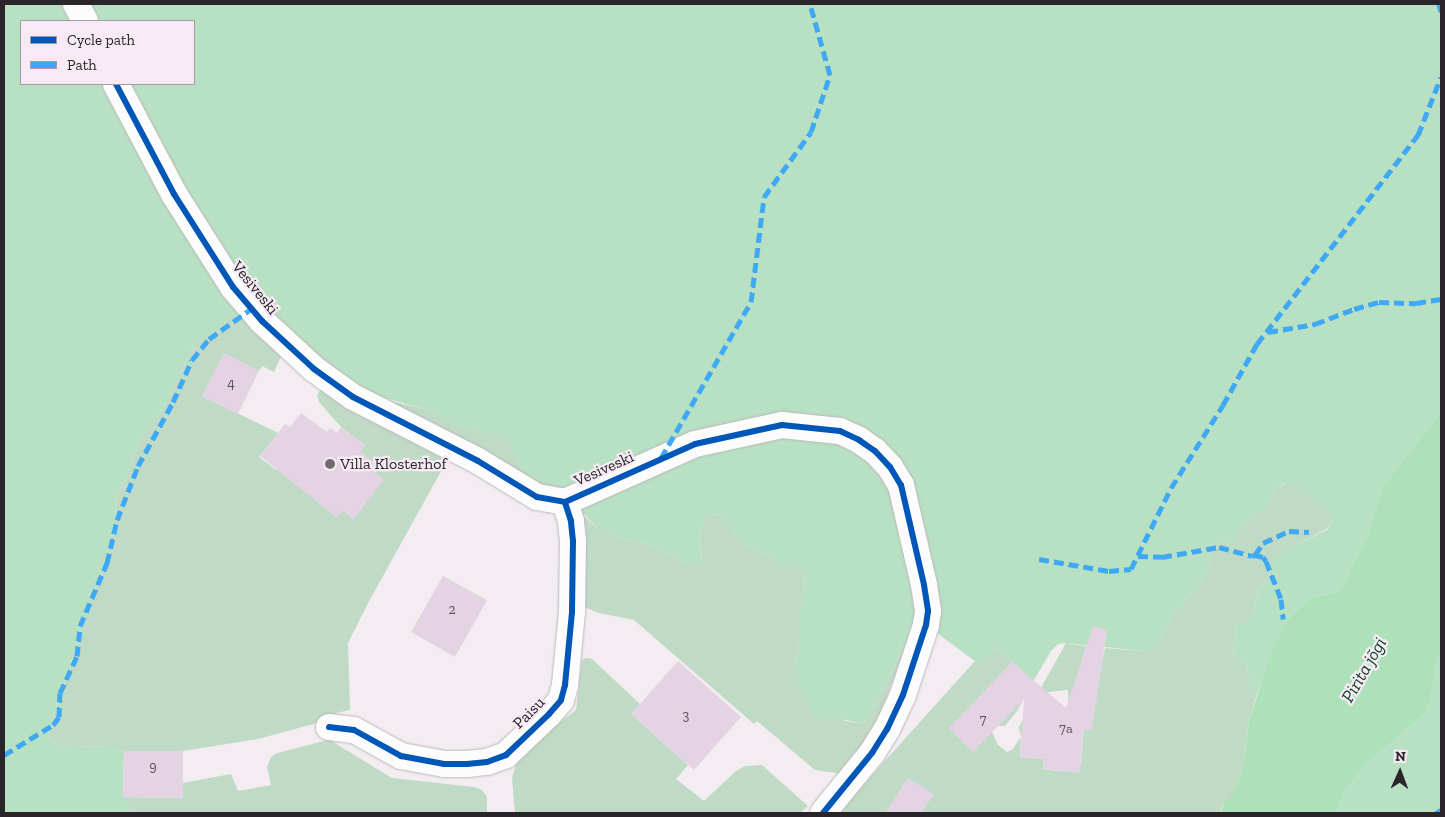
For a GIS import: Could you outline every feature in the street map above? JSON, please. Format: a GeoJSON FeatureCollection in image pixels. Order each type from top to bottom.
{"type":"FeatureCollection","features":[{"type":"Feature","properties":{"kind":"street"},"geometry":{"type":"LineString","coordinates":[[76,4],[84,20]]}},
{"type":"Feature","properties":{"kind":"street","name":"Vesiveski"},"geometry":{"type":"LineString","coordinates":[[117,85],[174,194],[233,287],[262,321],[314,368],[354,397],[478,461],[537,497],[564,502],[695,444],[782,425],[840,431],[859,440],[875,451],[890,467],[901,485],[924,585],[928,611],[926,625],[903,695],[887,729],[872,753],[823,813]]}},
{"type":"Feature","properties":{"kind":"street","name":"Paisu"},"geometry":{"type":"LineString","coordinates":[[329,727],[354,730],[401,756],[444,764],[467,764],[498,759],[542,721],[561,700],[566,676],[574,570],[571,521],[564,502]]}},
{"type":"Feature","properties":{"kind":"shaded area"},"geometry":{"type":"Polygon","coordinates":[[[4,4],[1441,4],[1441,412],[1383,486],[1367,538],[1350,569],[1347,580],[1336,593],[1311,597],[1288,619],[1257,694],[1250,689],[1246,663],[1233,655],[1236,626],[1253,615],[1258,589],[1266,581],[1272,568],[1273,557],[1328,529],[1334,518],[1301,488],[1285,483],[1275,490],[1268,507],[1249,519],[1233,541],[1217,544],[1210,556],[1206,575],[1170,619],[1162,638],[1155,648],[1143,651],[1066,643],[1058,644],[1051,651],[1034,680],[995,647],[980,665],[933,630],[903,644],[895,666],[867,720],[860,724],[847,720],[820,719],[811,713],[798,681],[794,662],[800,643],[800,610],[805,597],[804,570],[795,566],[780,566],[768,555],[749,548],[733,533],[727,522],[719,514],[704,518],[699,535],[702,562],[691,565],[649,544],[619,538],[599,530],[585,515],[523,474],[517,457],[506,438],[455,426],[429,410],[354,390],[255,300],[192,348],[166,403],[141,439],[118,496],[110,544],[48,733],[52,743],[77,747],[107,746],[124,751],[123,797],[130,813],[4,813],[4,4]]]}},
{"type":"Feature","properties":{"kind":"shaded area"},"geometry":{"type":"Polygon","coordinates":[[[243,309],[282,353],[274,372],[262,366],[259,371],[224,354],[202,396],[278,433],[259,457],[276,470],[281,463],[354,519],[378,466],[360,452],[365,445],[341,427],[319,402],[317,395],[322,387],[450,455],[348,643],[350,710],[336,713],[332,719],[258,739],[183,751],[124,751],[107,746],[77,747],[52,743],[48,733],[110,544],[118,496],[141,439],[166,403],[192,348],[243,309]]]}},
{"type":"Feature","properties":{"kind":"shaded area"},"geometry":{"type":"Polygon","coordinates":[[[382,399],[429,410],[455,426],[507,438],[523,474],[382,399]]]}},
{"type":"Feature","properties":{"kind":"shaded area"},"geometry":{"type":"Polygon","coordinates":[[[1286,483],[1302,488],[1334,518],[1328,528],[1274,557],[1272,568],[1266,581],[1258,589],[1253,615],[1236,626],[1233,655],[1246,663],[1250,689],[1257,694],[1249,720],[1244,763],[1237,786],[1229,800],[1222,806],[1220,813],[838,813],[975,661],[980,664],[995,647],[1034,680],[1017,711],[1005,726],[967,724],[956,735],[973,751],[992,732],[998,745],[1007,752],[1012,750],[1021,737],[1019,727],[1066,643],[1086,646],[1081,664],[1101,667],[1105,648],[1143,651],[1162,638],[1170,619],[1206,575],[1210,556],[1217,544],[1233,541],[1249,519],[1268,507],[1275,490],[1286,483]],[[1068,690],[1048,692],[1049,722],[1021,735],[1020,757],[1044,759],[1043,769],[1058,771],[1081,763],[1084,724],[1069,722],[1068,690]]]}},
{"type":"Feature","properties":{"kind":"shaded area"},"geometry":{"type":"Polygon","coordinates":[[[579,511],[599,530],[619,538],[649,544],[691,565],[702,561],[699,535],[704,518],[719,514],[727,522],[733,533],[749,548],[768,555],[780,566],[795,566],[804,570],[805,597],[800,610],[800,643],[794,662],[811,713],[860,724],[867,720],[895,666],[903,644],[908,640],[876,726],[841,774],[815,770],[757,721],[754,724],[634,620],[599,613],[583,606],[579,511]]]}},
{"type":"Feature","properties":{"kind":"shaded area"},"geometry":{"type":"Polygon","coordinates":[[[1441,651],[1441,813],[1337,813],[1344,792],[1366,764],[1425,713],[1431,698],[1436,661],[1441,651]]]}},
{"type":"Feature","properties":{"kind":"shaded area"},"geometry":{"type":"Polygon","coordinates":[[[586,658],[592,659],[640,704],[631,714],[688,765],[676,779],[704,801],[736,771],[745,766],[762,765],[808,806],[800,813],[515,813],[512,778],[519,753],[576,710],[582,660],[586,658]]]}},
{"type":"Feature","properties":{"kind":"shaded area"},"geometry":{"type":"Polygon","coordinates":[[[332,739],[333,742],[392,778],[474,787],[482,790],[487,797],[487,813],[130,813],[123,797],[183,798],[183,783],[231,774],[238,791],[271,785],[267,767],[271,757],[277,753],[332,739]]]}},
{"type":"Feature","properties":{"kind":"water","name":"Pirita jõgi"},"geometry":{"type":"Polygon","coordinates":[[[1441,412],[1441,651],[1436,661],[1431,698],[1425,713],[1366,764],[1344,792],[1337,813],[1220,813],[1226,800],[1229,799],[1237,786],[1244,763],[1249,720],[1270,658],[1288,619],[1311,597],[1336,593],[1347,580],[1350,569],[1367,538],[1383,486],[1441,412]]]}},
{"type":"Feature","properties":{"kind":"building"},"geometry":{"type":"Polygon","coordinates":[[[224,353],[259,371],[238,414],[202,396],[224,353]]]}},
{"type":"Feature","properties":{"kind":"building","name":"Villa Klosterhof"},"geometry":{"type":"Polygon","coordinates":[[[301,413],[327,432],[330,428],[337,433],[341,427],[365,445],[360,452],[378,466],[374,472],[384,480],[354,519],[343,510],[337,518],[260,456],[285,424],[290,427],[301,413]]]}},
{"type":"Feature","properties":{"kind":"building"},"geometry":{"type":"Polygon","coordinates":[[[443,576],[487,600],[455,657],[411,632],[443,576]]]}},
{"type":"Feature","properties":{"kind":"building"},"geometry":{"type":"Polygon","coordinates":[[[1093,626],[1107,630],[1092,730],[1083,730],[1080,773],[1043,769],[1044,759],[1020,757],[1024,699],[973,752],[949,728],[1012,662],[1066,708],[1093,626]]]}},
{"type":"Feature","properties":{"kind":"building"},"geometry":{"type":"Polygon","coordinates":[[[678,661],[741,717],[694,770],[631,714],[678,661]]]}},
{"type":"Feature","properties":{"kind":"building"},"geometry":{"type":"Polygon","coordinates":[[[124,751],[183,751],[183,798],[123,797],[124,751]]]}},
{"type":"Feature","properties":{"kind":"building"},"geometry":{"type":"Polygon","coordinates":[[[908,778],[934,794],[921,813],[885,813],[908,778]]]}},
{"type":"Feature","properties":{"kind":"marked path"},"geometry":{"type":"LineString","coordinates":[[661,458],[751,302],[764,197],[811,132],[830,75],[810,4]]}},
{"type":"Feature","properties":{"kind":"marked path"},"geometry":{"type":"LineString","coordinates":[[1439,4],[1441,12]]}},
{"type":"Feature","properties":{"kind":"marked path"},"geometry":{"type":"LineString","coordinates":[[1039,559],[1109,571],[1131,569],[1171,488],[1223,405],[1257,344],[1418,135],[1441,77]]}},
{"type":"Feature","properties":{"kind":"marked path"},"geometry":{"type":"LineString","coordinates":[[1268,332],[1315,324],[1354,309],[1379,302],[1416,303],[1441,299]]}},
{"type":"Feature","properties":{"kind":"marked path"},"geometry":{"type":"LineString","coordinates":[[4,755],[53,725],[59,717],[60,693],[77,656],[80,626],[107,563],[117,520],[138,466],[173,402],[192,360],[209,339],[251,309]]}},
{"type":"Feature","properties":{"kind":"marked path"},"geometry":{"type":"LineString","coordinates":[[1138,556],[1162,557],[1219,547],[1252,556],[1255,555],[1263,543],[1289,531],[1309,532]]}},
{"type":"Feature","properties":{"kind":"marked path"},"geometry":{"type":"LineString","coordinates":[[1255,555],[1263,557],[1266,561],[1281,599],[1283,619]]}},
{"type":"Feature","properties":{"kind":"marked path"},"geometry":{"type":"LineString","coordinates":[[1436,813],[1441,810]]}},
{"type":"Feature","properties":{"kind":"cycle path"},"geometry":{"type":"LineString","coordinates":[[117,85],[174,194],[233,287],[262,321],[314,369],[353,397],[478,461],[537,497],[565,502],[695,444],[782,425],[840,431],[859,440],[875,451],[890,467],[901,485],[924,585],[928,611],[926,625],[903,695],[887,729],[872,753],[823,813]]}},
{"type":"Feature","properties":{"kind":"cycle path"},"geometry":{"type":"LineString","coordinates":[[329,727],[354,730],[401,756],[444,764],[487,762],[506,755],[561,700],[565,685],[572,612],[573,541],[571,521],[565,502]]}},
{"type":"Feature","properties":{"kind":"place","name":"Villa Klosterhof"},"geometry":{"type":"Point","coordinates":[330,464]}}]}
